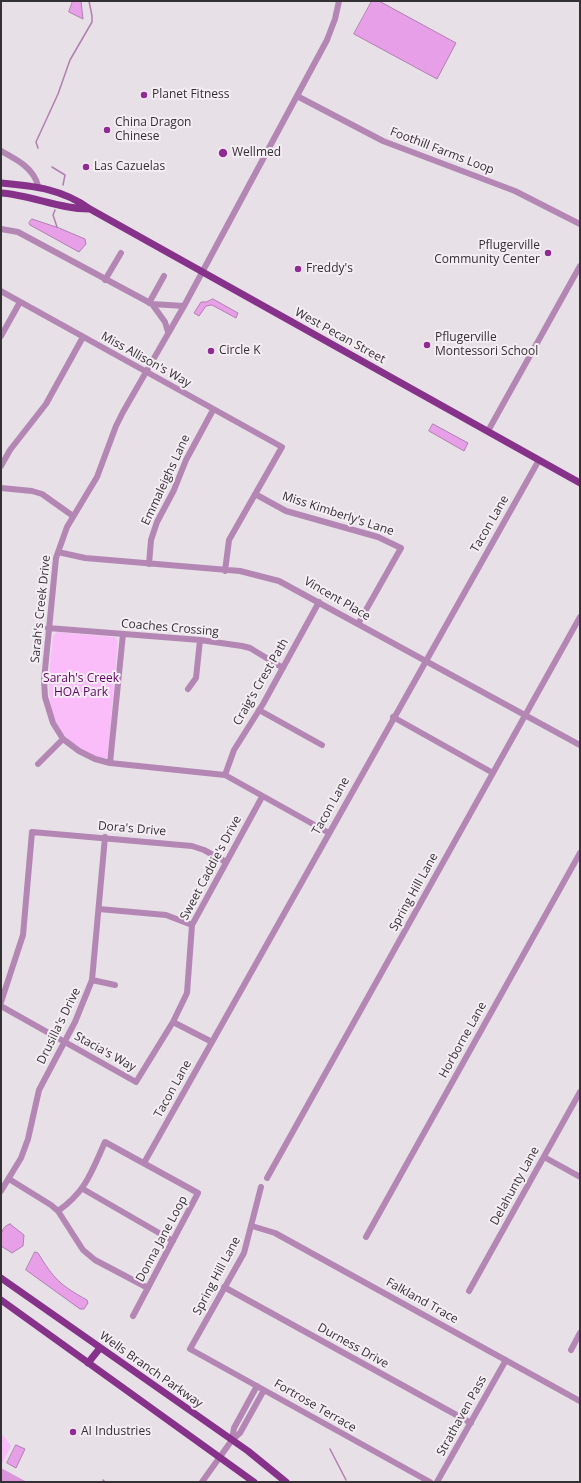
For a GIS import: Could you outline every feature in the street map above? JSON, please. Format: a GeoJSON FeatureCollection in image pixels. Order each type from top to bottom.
{"type":"FeatureCollection","features":[{"type":"Feature","properties":{"kind":"main road","name":"West Pecan Street"},"geometry":{"type":"LineString","coordinates":[[1,183],[38,186],[75,198],[90,209],[580,483]]}},
{"type":"Feature","properties":{"kind":"main road","name":"West Pecan Street"},"geometry":{"type":"LineString","coordinates":[[1,193],[29,196],[72,209],[90,209]]}},
{"type":"Feature","properties":{"kind":"main road","name":"Wells Branch Parkway"},"geometry":{"type":"LineString","coordinates":[[1,1278],[232,1440],[286,1482]]}},
{"type":"Feature","properties":{"kind":"main road"},"geometry":{"type":"LineString","coordinates":[[1,1300],[254,1482]]}},
{"type":"Feature","properties":{"kind":"main road"},"geometry":{"type":"LineString","coordinates":[[88,1363],[100,1348]]}},
{"type":"Feature","properties":{"kind":"street","name":"Sarah's Creek Drive"},"geometry":{"type":"LineString","coordinates":[[329,834],[225,775],[110,764],[87,756],[64,739],[53,723],[45,697],[44,680],[54,569],[58,552],[73,516],[98,477],[116,426],[145,372],[184,306],[327,40],[335,18],[338,1]]}},
{"type":"Feature","properties":{"kind":"street","name":"Foothill Farms Loop"},"geometry":{"type":"LineString","coordinates":[[297,96],[383,141],[515,191],[580,224]]}},
{"type":"Feature","properties":{"kind":"street"},"geometry":{"type":"LineString","coordinates":[[1,151],[20,162],[32,172],[38,186]]}},
{"type":"Feature","properties":{"kind":"street"},"geometry":{"type":"LineString","coordinates":[[1,229],[18,232],[151,304],[184,306]]}},
{"type":"Feature","properties":{"kind":"street"},"geometry":{"type":"LineString","coordinates":[[105,280],[121,253]]}},
{"type":"Feature","properties":{"kind":"street"},"geometry":{"type":"LineString","coordinates":[[488,431],[580,266]]}},
{"type":"Feature","properties":{"kind":"street"},"geometry":{"type":"LineString","coordinates":[[151,304],[164,276]]}},
{"type":"Feature","properties":{"kind":"street","name":"Miss Allison's Way"},"geometry":{"type":"LineString","coordinates":[[1,291],[282,447],[255,494]]}},
{"type":"Feature","properties":{"kind":"street"},"geometry":{"type":"LineString","coordinates":[[1,336],[20,302]]}},
{"type":"Feature","properties":{"kind":"street"},"geometry":{"type":"LineString","coordinates":[[151,304],[165,322],[168,332]]}},
{"type":"Feature","properties":{"kind":"street"},"geometry":{"type":"LineString","coordinates":[[1,466],[10,450],[46,404],[83,337]]}},
{"type":"Feature","properties":{"kind":"street","name":"Emmaleighs Lane"},"geometry":{"type":"LineString","coordinates":[[149,564],[151,540],[157,522],[174,490],[186,460],[213,410]]}},
{"type":"Feature","properties":{"kind":"street","name":"Tacon Lane"},"geometry":{"type":"LineString","coordinates":[[144,1163],[425,660],[539,460]]}},
{"type":"Feature","properties":{"kind":"street"},"geometry":{"type":"LineString","coordinates":[[1,488],[32,491],[42,494],[73,516]]}},
{"type":"Feature","properties":{"kind":"street"},"geometry":{"type":"LineString","coordinates":[[225,571],[230,540],[255,494]]}},
{"type":"Feature","properties":{"kind":"street","name":"Miss Kimberly's Lane"},"geometry":{"type":"LineString","coordinates":[[255,494],[286,511],[378,537],[401,548],[358,624]]}},
{"type":"Feature","properties":{"kind":"street","name":"Vincent Place"},"geometry":{"type":"LineString","coordinates":[[58,552],[85,558],[253,573],[274,579],[296,589],[580,745]]}},
{"type":"Feature","properties":{"kind":"street","name":"Craig's Crest Path"},"geometry":{"type":"LineString","coordinates":[[225,775],[234,750],[259,710],[319,602]]}},
{"type":"Feature","properties":{"kind":"street","name":"Spring Hill Lane"},"geometry":{"type":"LineString","coordinates":[[268,1178],[580,617]]}},
{"type":"Feature","properties":{"kind":"street","name":"Coaches Crossing"},"geometry":{"type":"LineString","coordinates":[[48,628],[200,640],[246,647],[283,668]]}},
{"type":"Feature","properties":{"kind":"street"},"geometry":{"type":"LineString","coordinates":[[110,764],[123,634]]}},
{"type":"Feature","properties":{"kind":"street"},"geometry":{"type":"LineString","coordinates":[[188,689],[196,678],[200,640]]}},
{"type":"Feature","properties":{"kind":"street"},"geometry":{"type":"LineString","coordinates":[[259,710],[322,745]]}},
{"type":"Feature","properties":{"kind":"street"},"geometry":{"type":"LineString","coordinates":[[393,717],[493,773]]}},
{"type":"Feature","properties":{"kind":"street"},"geometry":{"type":"LineString","coordinates":[[38,764],[64,739]]}},
{"type":"Feature","properties":{"kind":"street","name":"Sweet Caddie's Drive"},"geometry":{"type":"LineString","coordinates":[[136,1082],[173,1022],[187,993],[192,925],[262,797]]}},
{"type":"Feature","properties":{"kind":"street","name":"Dora's Drive"},"geometry":{"type":"LineString","coordinates":[[1,1002],[23,935],[32,832],[105,837],[192,846],[226,862]]}},
{"type":"Feature","properties":{"kind":"street","name":"Drusilla's Drive"},"geometry":{"type":"LineString","coordinates":[[1,1191],[21,1158],[28,1139],[39,1090],[65,1043],[87,997],[92,980],[105,837]]}},
{"type":"Feature","properties":{"kind":"street","name":"Horborne Lane"},"geometry":{"type":"LineString","coordinates":[[366,1238],[580,853]]}},
{"type":"Feature","properties":{"kind":"street"},"geometry":{"type":"LineString","coordinates":[[98,909],[166,915],[192,925]]}},
{"type":"Feature","properties":{"kind":"street"},"geometry":{"type":"LineString","coordinates":[[92,980],[115,985]]}},
{"type":"Feature","properties":{"kind":"street","name":"Stacia's Way"},"geometry":{"type":"LineString","coordinates":[[1,1006],[136,1082]]}},
{"type":"Feature","properties":{"kind":"street"},"geometry":{"type":"LineString","coordinates":[[173,1022],[212,1042]]}},
{"type":"Feature","properties":{"kind":"street","name":"Delahunty Lane"},"geometry":{"type":"LineString","coordinates":[[469,1291],[580,1092]]}},
{"type":"Feature","properties":{"kind":"street","name":"Donna Jane Loop"},"geometry":{"type":"LineString","coordinates":[[58,1212],[72,1202],[83,1190],[105,1142],[198,1193],[133,1316]]}},
{"type":"Feature","properties":{"kind":"street"},"geometry":{"type":"LineString","coordinates":[[544,1157],[580,1178]]}},
{"type":"Feature","properties":{"kind":"street"},"geometry":{"type":"LineString","coordinates":[[9,1179],[38,1195],[58,1212],[83,1250],[95,1260],[148,1288]]}},
{"type":"Feature","properties":{"kind":"street","name":"Spring Hill Lane"},"geometry":{"type":"LineString","coordinates":[[190,1349],[244,1253],[261,1187]]}},
{"type":"Feature","properties":{"kind":"street"},"geometry":{"type":"LineString","coordinates":[[83,1190],[173,1241]]}},
{"type":"Feature","properties":{"kind":"street","name":"Falkland Trace"},"geometry":{"type":"LineString","coordinates":[[252,1226],[275,1233],[580,1401]]}},
{"type":"Feature","properties":{"kind":"street","name":"Durness Drive"},"geometry":{"type":"LineString","coordinates":[[224,1287],[471,1423]]}},
{"type":"Feature","properties":{"kind":"street"},"geometry":{"type":"LineString","coordinates":[[571,1350],[580,1332]]}},
{"type":"Feature","properties":{"kind":"street","name":"Fortrose Terrace"},"geometry":{"type":"LineString","coordinates":[[190,1349],[430,1482]]}},
{"type":"Feature","properties":{"kind":"street","name":"Strathaven Pass"},"geometry":{"type":"LineString","coordinates":[[438,1482],[506,1360]]}},
{"type":"Feature","properties":{"kind":"street"},"geometry":{"type":"LineString","coordinates":[[232,1440],[234,1428],[257,1386]]}},
{"type":"Feature","properties":{"kind":"street"},"geometry":{"type":"LineString","coordinates":[[202,1482],[232,1440],[240,1433],[264,1390]]}},
{"type":"Feature","properties":{"kind":"green space","name":"Sarah's Creek HOA Park"},"geometry":{"type":"Polygon","coordinates":[[[57,632],[114,637],[118,640],[108,754],[106,758],[99,758],[89,754],[67,737],[58,725],[52,712],[49,683],[50,667],[53,636],[57,632]]]}},
{"type":"Feature","properties":{"kind":"green space"},"geometry":{"type":"Polygon","coordinates":[[[3,1435],[11,1446],[1,1466],[1,1437],[3,1435]]]}},
{"type":"Feature","properties":{"kind":"shaded area"},"geometry":{"type":"Polygon","coordinates":[[[73,1],[81,1],[83,19],[69,12],[73,1]]]}},
{"type":"Feature","properties":{"kind":"shaded area"},"geometry":{"type":"Polygon","coordinates":[[[372,1],[379,1],[456,43],[437,79],[354,34],[372,1]]]}},
{"type":"Feature","properties":{"kind":"shaded area"},"geometry":{"type":"Polygon","coordinates":[[[32,219],[85,239],[86,244],[79,252],[30,225],[29,223],[32,219]]]}},
{"type":"Feature","properties":{"kind":"shaded area"},"geometry":{"type":"Polygon","coordinates":[[[213,299],[238,313],[236,318],[212,305],[206,306],[199,316],[194,313],[201,302],[206,302],[213,299]]]}},
{"type":"Feature","properties":{"kind":"shaded area"},"geometry":{"type":"Polygon","coordinates":[[[433,424],[468,443],[464,451],[429,431],[433,424]]]}},
{"type":"Feature","properties":{"kind":"shaded area"},"geometry":{"type":"Polygon","coordinates":[[[10,1224],[24,1235],[23,1246],[12,1253],[1,1246],[1,1235],[4,1227],[10,1224]]]}},
{"type":"Feature","properties":{"kind":"shaded area"},"geometry":{"type":"Polygon","coordinates":[[[35,1252],[38,1253],[58,1281],[87,1300],[88,1303],[84,1309],[80,1309],[26,1270],[35,1252]]]}},
{"type":"Feature","properties":{"kind":"shaded area"},"geometry":{"type":"Polygon","coordinates":[[[16,1445],[25,1449],[16,1468],[7,1463],[16,1445]]]}},
{"type":"Feature","properties":{"kind":"shaded area"},"geometry":{"type":"Polygon","coordinates":[[[1,1468],[27,1482],[1,1482],[1,1468]]]}},
{"type":"Feature","properties":{"kind":"waterway"},"geometry":{"type":"LineString","coordinates":[[38,148],[36,142],[58,94],[70,60],[92,22],[89,1]]}},
{"type":"Feature","properties":{"kind":"waterway"},"geometry":{"type":"LineString","coordinates":[[52,167],[65,175],[63,185]]}},
{"type":"Feature","properties":{"kind":"waterway"},"geometry":{"type":"LineString","coordinates":[[55,210],[53,215],[57,227]]}},
{"type":"Feature","properties":{"kind":"waterway"},"geometry":{"type":"LineString","coordinates":[[330,1449],[346,1480]]}},
{"type":"Feature","properties":{"kind":"place","name":"Planet Fitness"},"geometry":{"type":"Point","coordinates":[144,95]}},
{"type":"Feature","properties":{"kind":"place","name":"China Dragon Chinese"},"geometry":{"type":"Point","coordinates":[107,130]}},
{"type":"Feature","properties":{"kind":"place","name":"Wellmed"},"geometry":{"type":"Point","coordinates":[223,153]}},
{"type":"Feature","properties":{"kind":"place","name":"Las Cazuelas"},"geometry":{"type":"Point","coordinates":[86,167]}},
{"type":"Feature","properties":{"kind":"place","name":"Pflugerville Community Center"},"geometry":{"type":"Point","coordinates":[548,253]}},
{"type":"Feature","properties":{"kind":"place","name":"Freddy's"},"geometry":{"type":"Point","coordinates":[298,269]}},
{"type":"Feature","properties":{"kind":"place","name":"Pflugerville Montessori School"},"geometry":{"type":"Point","coordinates":[427,345]}},
{"type":"Feature","properties":{"kind":"place","name":"Circle K"},"geometry":{"type":"Point","coordinates":[211,351]}},
{"type":"Feature","properties":{"kind":"place","name":"AI Industries"},"geometry":{"type":"Point","coordinates":[73,1432]}}]}
